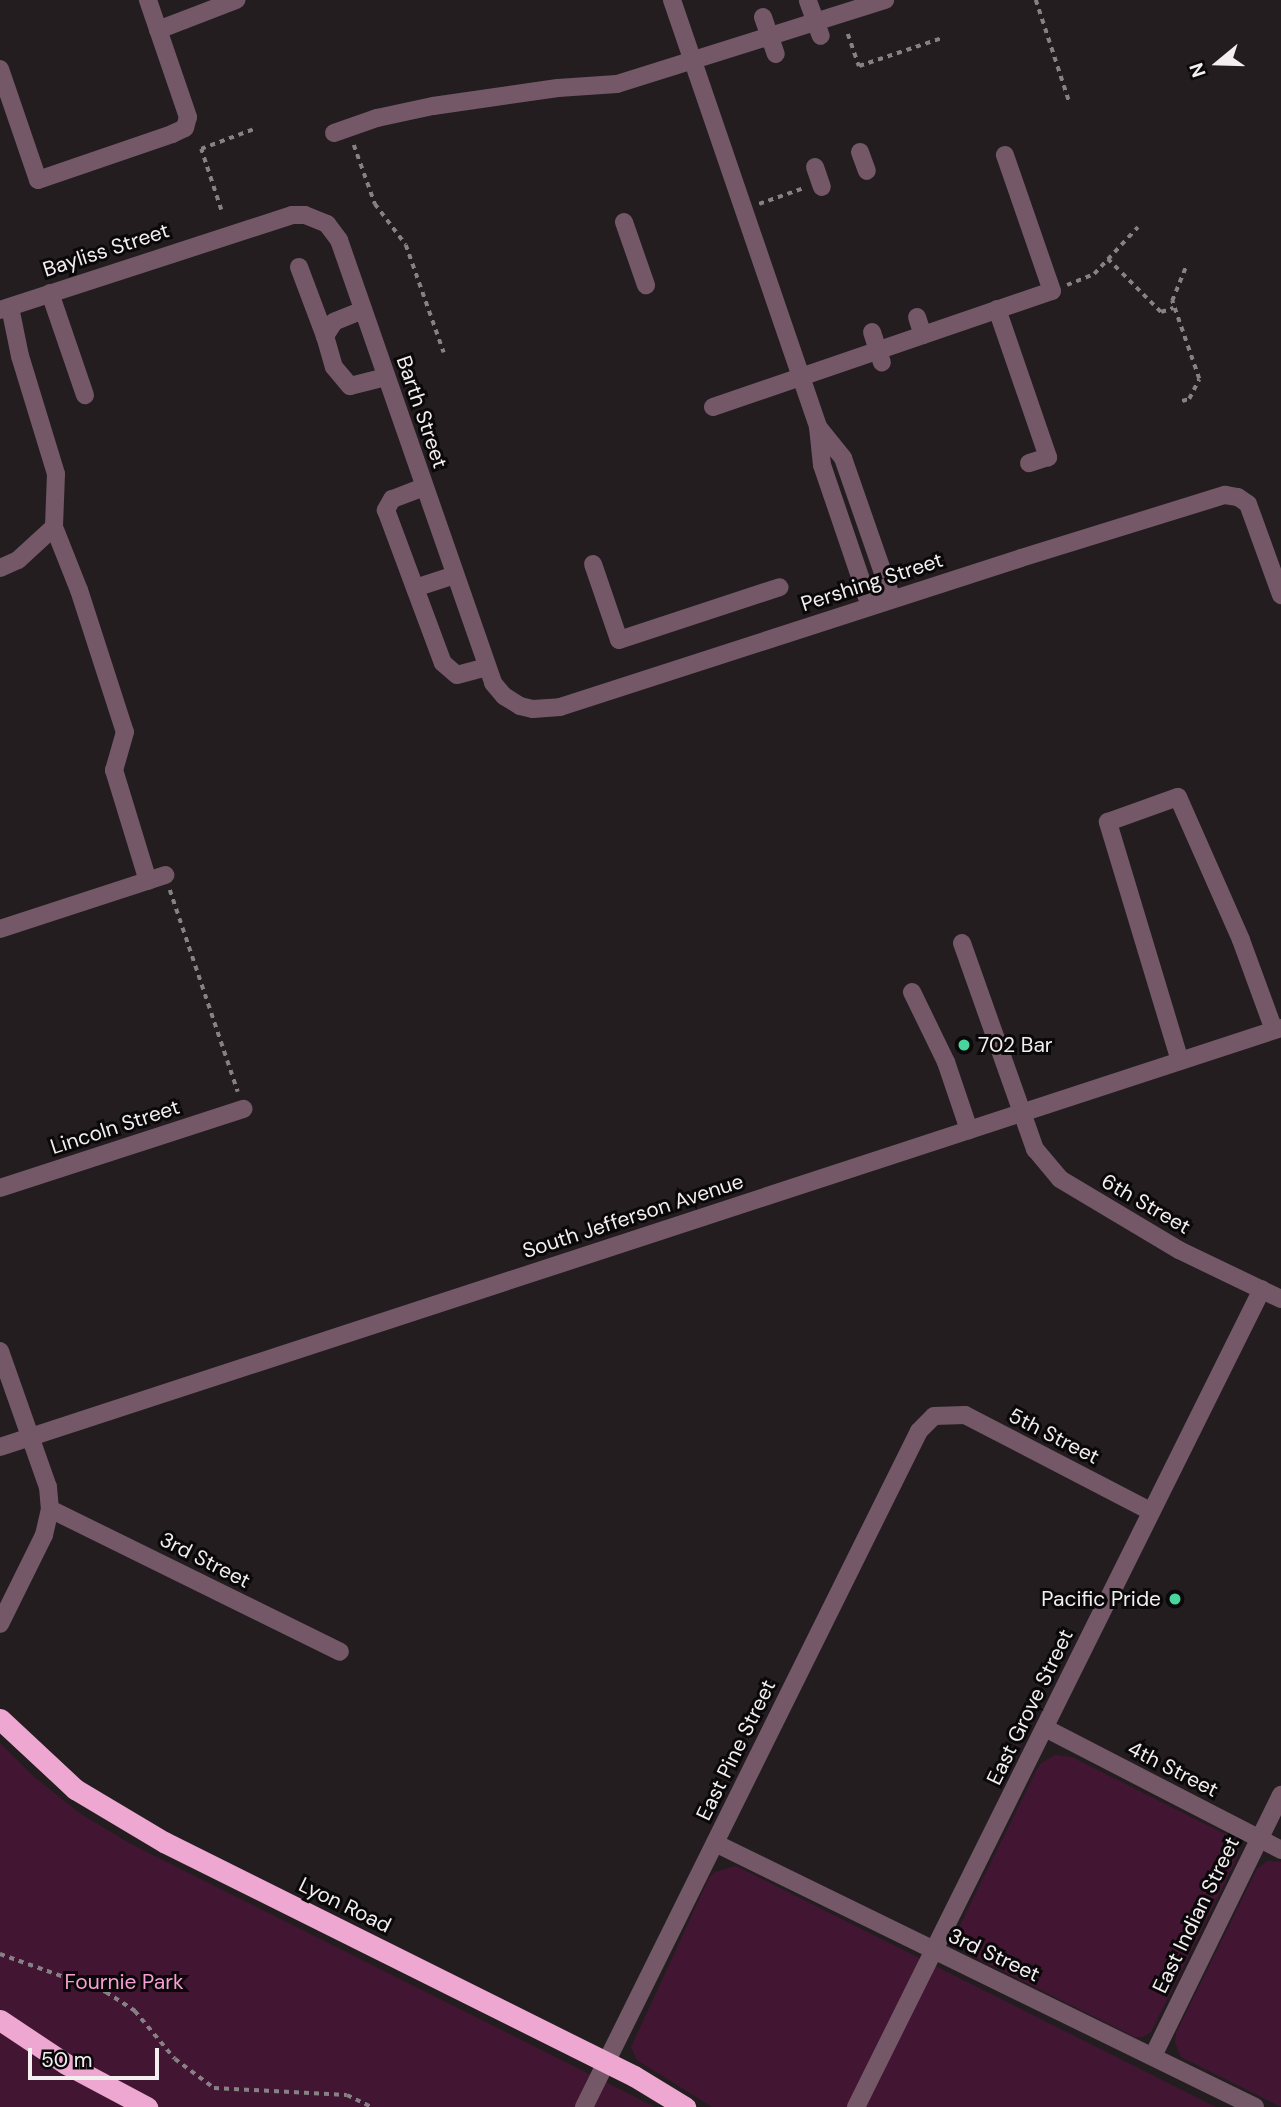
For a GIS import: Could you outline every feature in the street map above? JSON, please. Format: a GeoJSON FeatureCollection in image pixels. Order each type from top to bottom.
{"type":"FeatureCollection","features":[{"type":"Feature","properties":{"kind":"highway","name":"Lyon Road"},"geometry":{"type":"LineString","coordinates":[[0,1719],[75,1788],[153,1836],[607,2062],[685,2107]]}},
{"type":"Feature","properties":{"kind":"highway"},"geometry":{"type":"LineString","coordinates":[[0,2020],[66,2064],[148,2107]]}},
{"type":"Feature","properties":{"kind":"street"},"geometry":{"type":"LineString","coordinates":[[0,69],[38,180],[185,128],[188,117],[148,0]]}},
{"type":"Feature","properties":{"kind":"street"},"geometry":{"type":"LineString","coordinates":[[158,30],[236,0]]}},
{"type":"Feature","properties":{"kind":"street"},"geometry":{"type":"LineString","coordinates":[[672,0],[818,427],[822,465],[870,606]]}},
{"type":"Feature","properties":{"kind":"street"},"geometry":{"type":"LineString","coordinates":[[334,133],[377,118],[433,106],[558,88],[617,84],[769,35],[818,29],[885,0]]}},
{"type":"Feature","properties":{"kind":"street"},"geometry":{"type":"LineString","coordinates":[[808,1],[818,29]]}},
{"type":"Feature","properties":{"kind":"street"},"geometry":{"type":"LineString","coordinates":[[763,17],[776,54]]}},
{"type":"Feature","properties":{"kind":"street"},"geometry":{"type":"LineString","coordinates":[[860,152],[867,171]]}},
{"type":"Feature","properties":{"kind":"street"},"geometry":{"type":"LineString","coordinates":[[713,407],[800,377],[880,356],[923,335],[1052,291],[1005,155]]}},
{"type":"Feature","properties":{"kind":"street"},"geometry":{"type":"LineString","coordinates":[[815,167],[816,186]]}},
{"type":"Feature","properties":{"kind":"street","name":"Barth Street"},"geometry":{"type":"LineString","coordinates":[[227,235],[292,215],[319,218],[339,240],[493,683],[520,706]]}},
{"type":"Feature","properties":{"kind":"street"},"geometry":{"type":"LineString","coordinates":[[624,222],[646,285]]}},
{"type":"Feature","properties":{"kind":"street","name":"Bayliss Street"},"geometry":{"type":"LineString","coordinates":[[5,308],[227,235]]}},
{"type":"Feature","properties":{"kind":"street"},"geometry":{"type":"LineString","coordinates":[[299,267],[334,367],[350,386],[386,377]]}},
{"type":"Feature","properties":{"kind":"street"},"geometry":{"type":"LineString","coordinates":[[50,293],[85,396]]}},
{"type":"Feature","properties":{"kind":"street"},"geometry":{"type":"LineString","coordinates":[[5,308],[56,474],[54,527],[79,590],[125,732],[114,770],[148,881]]}},
{"type":"Feature","properties":{"kind":"street"},"geometry":{"type":"LineString","coordinates":[[997,309],[1048,457],[1029,463]]}},
{"type":"Feature","properties":{"kind":"street"},"geometry":{"type":"LineString","coordinates":[[325,336],[334,322],[363,310]]}},
{"type":"Feature","properties":{"kind":"street"},"geometry":{"type":"LineString","coordinates":[[917,317],[923,335]]}},
{"type":"Feature","properties":{"kind":"street"},"geometry":{"type":"LineString","coordinates":[[872,332],[880,356]]}},
{"type":"Feature","properties":{"kind":"street"},"geometry":{"type":"LineString","coordinates":[[818,427],[843,458],[892,599]]}},
{"type":"Feature","properties":{"kind":"street"},"geometry":{"type":"LineString","coordinates":[[424,486],[392,499],[386,510],[443,663],[457,675],[487,667]]}},
{"type":"Feature","properties":{"kind":"street","name":"Pershing Street"},"geometry":{"type":"LineString","coordinates":[[520,706],[546,710],[561,707],[1215,497],[1238,497],[1248,504],[1281,594]]}},
{"type":"Feature","properties":{"kind":"street"},"geometry":{"type":"LineString","coordinates":[[0,568],[18,560],[54,527]]}},
{"type":"Feature","properties":{"kind":"street"},"geometry":{"type":"LineString","coordinates":[[593,564],[620,640],[780,587]]}},
{"type":"Feature","properties":{"kind":"street"},"geometry":{"type":"LineString","coordinates":[[415,588],[455,575]]}},
{"type":"Feature","properties":{"kind":"street"},"geometry":{"type":"LineString","coordinates":[[1180,1061],[1108,822],[1178,797],[1278,1029]]}},
{"type":"Feature","properties":{"kind":"street"},"geometry":{"type":"LineString","coordinates":[[0,929],[165,875]]}},
{"type":"Feature","properties":{"kind":"street","name":"6th Street"},"geometry":{"type":"LineString","coordinates":[[962,943],[1035,1149],[1060,1179],[1179,1250],[1281,1299]]}},
{"type":"Feature","properties":{"kind":"street"},"geometry":{"type":"LineString","coordinates":[[912,992],[946,1062],[969,1130]]}},
{"type":"Feature","properties":{"kind":"street","name":"South Jefferson Avenue"},"geometry":{"type":"LineString","coordinates":[[0,1447],[1278,1029]]}},
{"type":"Feature","properties":{"kind":"street","name":"Lincoln Street"},"geometry":{"type":"LineString","coordinates":[[0,1188],[243,1109]]}},
{"type":"Feature","properties":{"kind":"street","name":"East Grove Street"},"geometry":{"type":"LineString","coordinates":[[856,2107],[1262,1289]]}},
{"type":"Feature","properties":{"kind":"street"},"geometry":{"type":"LineString","coordinates":[[0,1351],[48,1488],[50,1509],[44,1535],[0,1625]]}},
{"type":"Feature","properties":{"kind":"street","name":"5th Street"},"geometry":{"type":"LineString","coordinates":[[934,1416],[965,1415],[1150,1511]]}},
{"type":"Feature","properties":{"kind":"street","name":"East Pine Street"},"geometry":{"type":"LineString","coordinates":[[584,2107],[919,1431],[934,1416]]}},
{"type":"Feature","properties":{"kind":"street","name":"3rd Street"},"geometry":{"type":"LineString","coordinates":[[50,1509],[340,1652]]}},
{"type":"Feature","properties":{"kind":"street","name":"4th Street"},"geometry":{"type":"LineString","coordinates":[[1045,1728],[1281,1850]]}},
{"type":"Feature","properties":{"kind":"street","name":"East Indian Street"},"geometry":{"type":"LineString","coordinates":[[1153,2056],[1281,1795]]}},
{"type":"Feature","properties":{"kind":"street","name":"3rd Street"},"geometry":{"type":"LineString","coordinates":[[715,1843],[1255,2107]]}},
{"type":"Feature","properties":{"kind":"path"},"geometry":{"type":"LineString","coordinates":[[1036,0],[1070,104]]}},
{"type":"Feature","properties":{"kind":"path"},"geometry":{"type":"LineString","coordinates":[[848,34],[859,66],[942,38]]}},
{"type":"Feature","properties":{"kind":"path"},"geometry":{"type":"LineString","coordinates":[[221,210],[201,149],[254,129]]}},
{"type":"Feature","properties":{"kind":"path"},"geometry":{"type":"LineString","coordinates":[[353,142],[375,204],[406,245],[444,353]]}},
{"type":"Feature","properties":{"kind":"path"},"geometry":{"type":"LineString","coordinates":[[757,205],[816,186]]}},
{"type":"Feature","properties":{"kind":"path"},"geometry":{"type":"LineString","coordinates":[[1052,291],[1094,274],[1138,226]]}},
{"type":"Feature","properties":{"kind":"path"},"geometry":{"type":"LineString","coordinates":[[1108,259],[1161,312],[1173,308]]}},
{"type":"Feature","properties":{"kind":"path"},"geometry":{"type":"LineString","coordinates":[[1182,401],[1189,399],[1199,379],[1172,301],[1186,267]]}},
{"type":"Feature","properties":{"kind":"path"},"geometry":{"type":"LineString","coordinates":[[165,875],[243,1109]]}},
{"type":"Feature","properties":{"kind":"path"},"geometry":{"type":"LineString","coordinates":[[0,1954],[106,1992],[135,2011],[175,2059],[214,2088],[347,2095],[372,2107]]}},
{"type":"Feature","properties":{"kind":"green space","name":"Fournie Park"},"geometry":{"type":"Polygon","coordinates":[[[0,1743],[33,1776],[81,1814],[129,1843],[655,2107],[0,2107],[0,1743]]]}},
{"type":"Feature","properties":{"kind":"green space"},"geometry":{"type":"Polygon","coordinates":[[[1055,1755],[1072,1757],[1235,1839],[1239,1845],[1238,1856],[1151,2032],[1143,2037],[1135,2037],[974,1957],[961,1943],[959,1927],[1036,1771],[1040,1764],[1055,1755]]]}},
{"type":"Feature","properties":{"kind":"green space"},"geometry":{"type":"Polygon","coordinates":[[[1267,1861],[1281,1862],[1281,2107],[1181,2057],[1175,2043],[1176,2033],[1257,1869],[1267,1861]]]}},
{"type":"Feature","properties":{"kind":"green space"},"geometry":{"type":"Polygon","coordinates":[[[736,1866],[1216,2107],[712,2107],[637,2060],[631,2047],[709,1878],[715,1872],[736,1866]]]}},
{"type":"Feature","properties":{"kind":"place","name":"702 Bar"},"geometry":{"type":"Point","coordinates":[964,1045]}},
{"type":"Feature","properties":{"kind":"place","name":"Pacific Pride"},"geometry":{"type":"Point","coordinates":[1175,1599]}}]}
